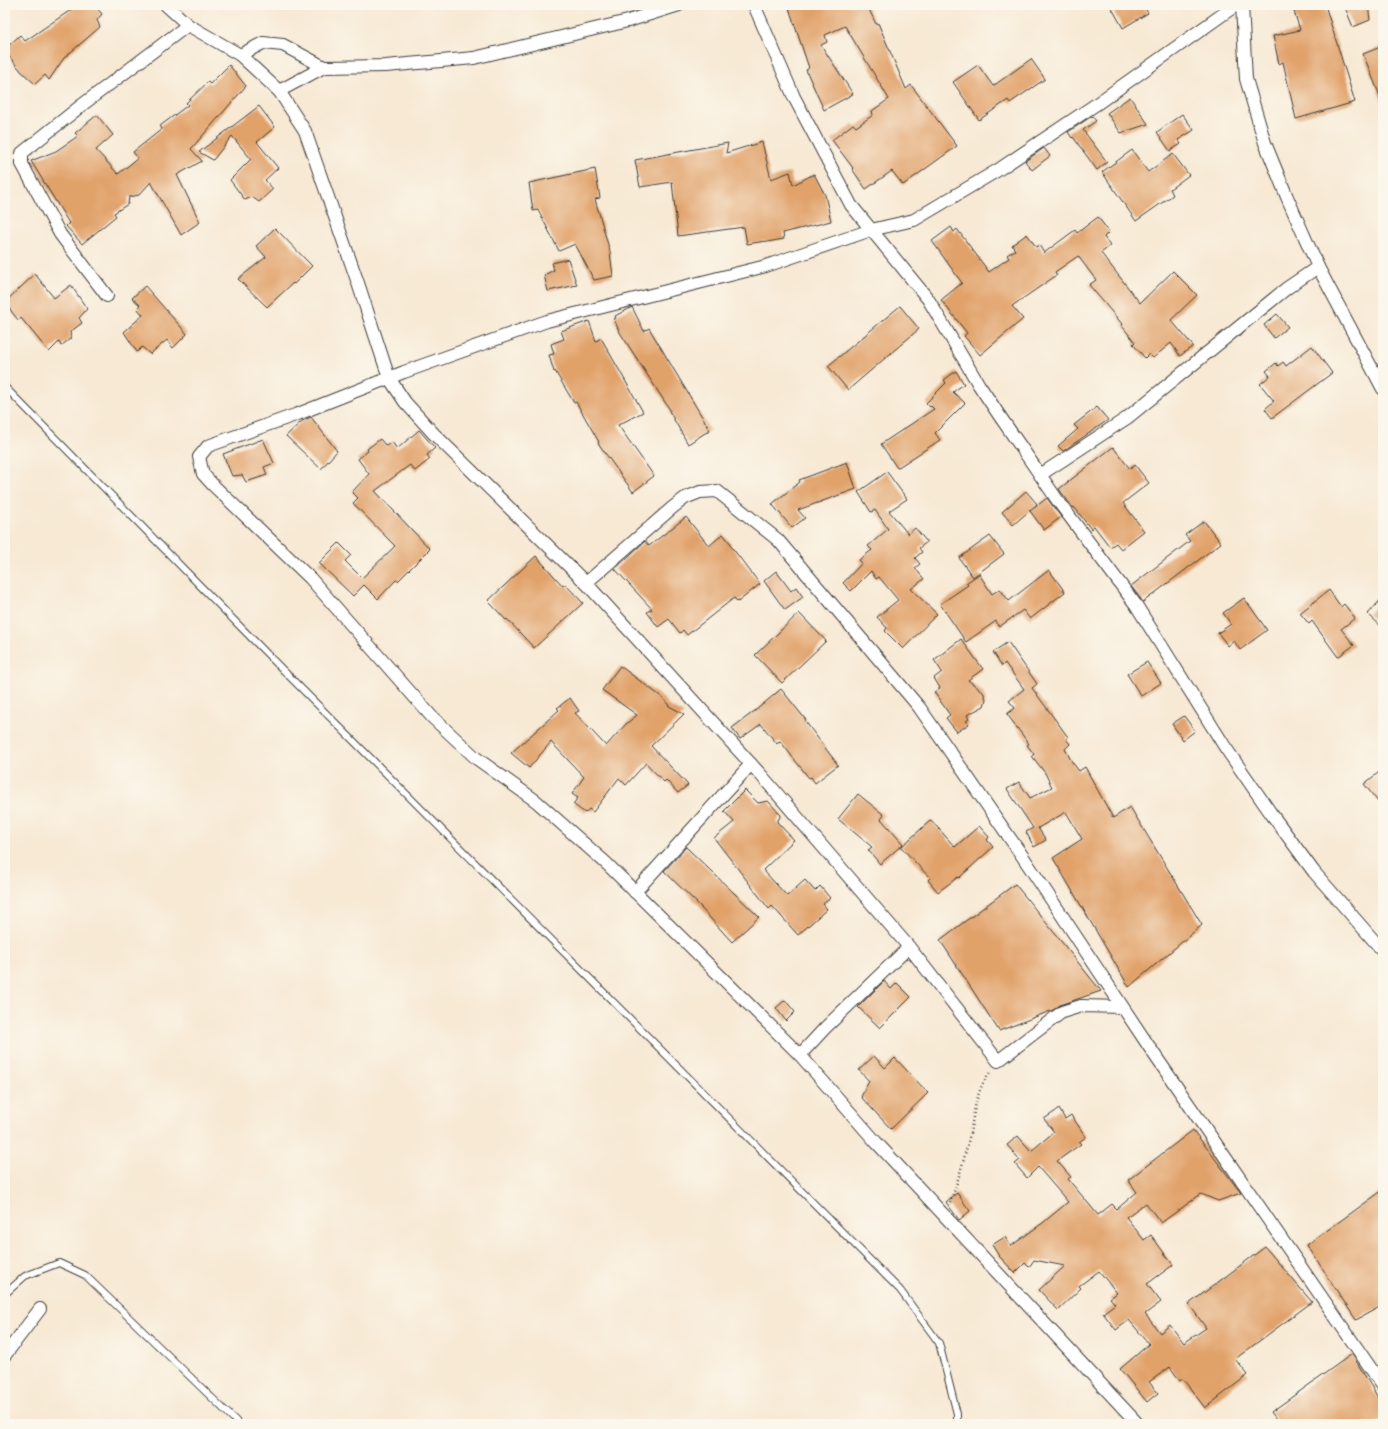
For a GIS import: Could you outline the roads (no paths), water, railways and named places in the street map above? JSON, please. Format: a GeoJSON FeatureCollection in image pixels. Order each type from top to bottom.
{"type":"FeatureCollection","features":[{"type":"Feature","properties":{"kind":"street"},"geometry":{"type":"LineString","coordinates":[[166,5],[188,25],[240,55],[279,91],[305,131],[353,269],[388,378],[405,402],[434,434],[586,582],[751,764],[909,947],[998,1061],[1062,1012],[1081,1006],[1122,1006]]}},
{"type":"Feature","properties":{"kind":"street"},"geometry":{"type":"LineString","coordinates":[[279,91],[324,67],[386,66],[474,58],[628,21],[679,5]]}},
{"type":"Feature","properties":{"kind":"street"},"geometry":{"type":"LineString","coordinates":[[754,5],[794,97],[851,205],[928,298],[979,384],[1040,475],[1136,605],[1225,747],[1270,812],[1314,872],[1383,952]]}},
{"type":"Feature","properties":{"kind":"street"},"geometry":{"type":"LineString","coordinates":[[1138,1424],[876,1142],[800,1055],[606,863],[536,801],[476,758],[432,717],[310,578],[203,474],[200,457],[208,446],[298,414],[388,378],[547,321],[766,266],[871,230],[914,220],[998,170],[1236,5]]}},
{"type":"Feature","properties":{"kind":"street"},"geometry":{"type":"LineString","coordinates":[[1242,5],[1246,79],[1265,143],[1287,198],[1318,267],[1383,389]]}},
{"type":"Feature","properties":{"kind":"street"},"geometry":{"type":"LineString","coordinates":[[108,296],[60,234],[22,164],[22,153],[82,105],[188,25]]}},
{"type":"Feature","properties":{"kind":"street"},"geometry":{"type":"LineString","coordinates":[[240,55],[263,43],[282,45],[324,67]]}},
{"type":"Feature","properties":{"kind":"street"},"geometry":{"type":"LineString","coordinates":[[1040,475],[1127,418],[1287,288],[1318,267]]}},
{"type":"Feature","properties":{"kind":"street"},"geometry":{"type":"LineString","coordinates":[[586,582],[672,508],[685,498],[700,492],[716,492],[778,540],[919,707],[1383,1386]]}},
{"type":"Feature","properties":{"kind":"street"},"geometry":{"type":"LineString","coordinates":[[635,892],[751,764]]}},
{"type":"Feature","properties":{"kind":"street"},"geometry":{"type":"LineString","coordinates":[[800,1055],[909,947]]}},
{"type":"Feature","properties":{"kind":"street"},"geometry":{"type":"LineString","coordinates":[[5,1355],[40,1309]]}},
{"type":"Feature","properties":{"kind":"lane"},"geometry":{"type":"LineString","coordinates":[[5,387],[279,666],[900,1290],[939,1343],[957,1414],[957,1424]]}},
{"type":"Feature","properties":{"kind":"lane"},"geometry":{"type":"LineString","coordinates":[[5,1294],[25,1276],[59,1263],[85,1275],[239,1424]]}}]}
